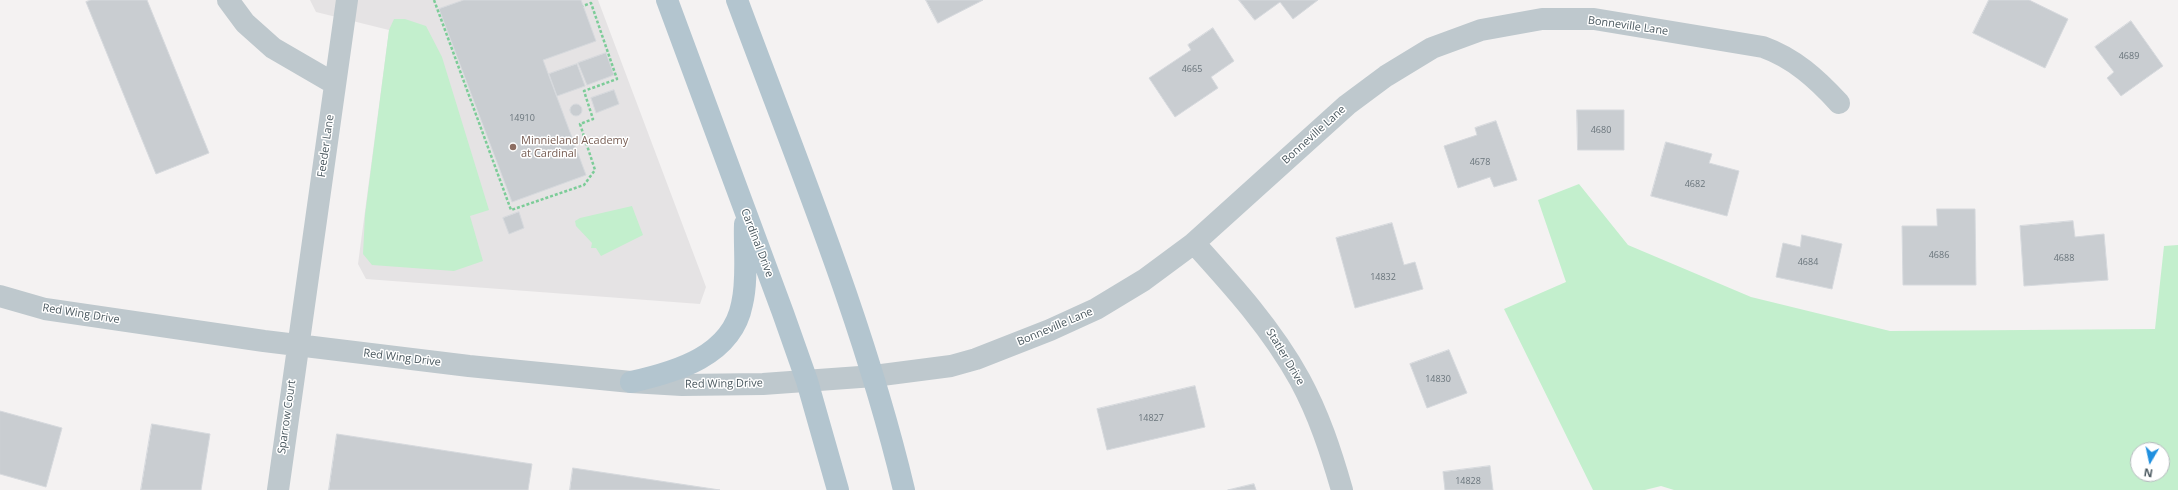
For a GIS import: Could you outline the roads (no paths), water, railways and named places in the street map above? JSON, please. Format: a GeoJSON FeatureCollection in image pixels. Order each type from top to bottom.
{"type":"FeatureCollection","features":[{"type":"Feature","properties":{"kind":"main road","name":"Cardinal Drive"},"geometry":{"type":"LineString","coordinates":[[667,0],[807,381],[838,490]]}},
{"type":"Feature","properties":{"kind":"main road"},"geometry":{"type":"LineString","coordinates":[[736,0],[852,306],[874,376],[904,490]]}},
{"type":"Feature","properties":{"kind":"main road"},"geometry":{"type":"LineString","coordinates":[[631,382],[664,374],[698,360],[715,349],[733,328],[739,317],[744,292],[745,211]]}},
{"type":"Feature","properties":{"kind":"street"},"geometry":{"type":"LineString","coordinates":[[228,0],[245,23],[273,48],[335,84]]}},
{"type":"Feature","properties":{"kind":"street","name":"Feeder Lane"},"geometry":{"type":"LineString","coordinates":[[297,345],[347,0]]}},
{"type":"Feature","properties":{"kind":"street","name":"Bonneville Lane"},"geometry":{"type":"LineString","coordinates":[[807,381],[874,376],[951,366],[976,359],[1050,330],[1096,309],[1144,280],[1194,243],[1352,101],[1386,76],[1432,48],[1480,30],[1542,20],[1594,19],[1763,47],[1780,53],[1816,78],[1839,103]]}},
{"type":"Feature","properties":{"kind":"street","name":"Statler Drive"},"geometry":{"type":"LineString","coordinates":[[1194,243],[1235,288],[1267,327],[1300,380],[1326,437],[1342,490]]}},
{"type":"Feature","properties":{"kind":"street","name":"Red Wing Drive"},"geometry":{"type":"LineString","coordinates":[[0,296],[45,309],[297,345],[469,366],[631,382],[689,385],[807,381]]}},
{"type":"Feature","properties":{"kind":"street","name":"Sparrow Court"},"geometry":{"type":"LineString","coordinates":[[278,490],[297,345]]}},
{"type":"Feature","properties":{"kind":"place","name":"Minnieland Academy at Cardinal"},"geometry":{"type":"Point","coordinates":[513,147]}}]}
